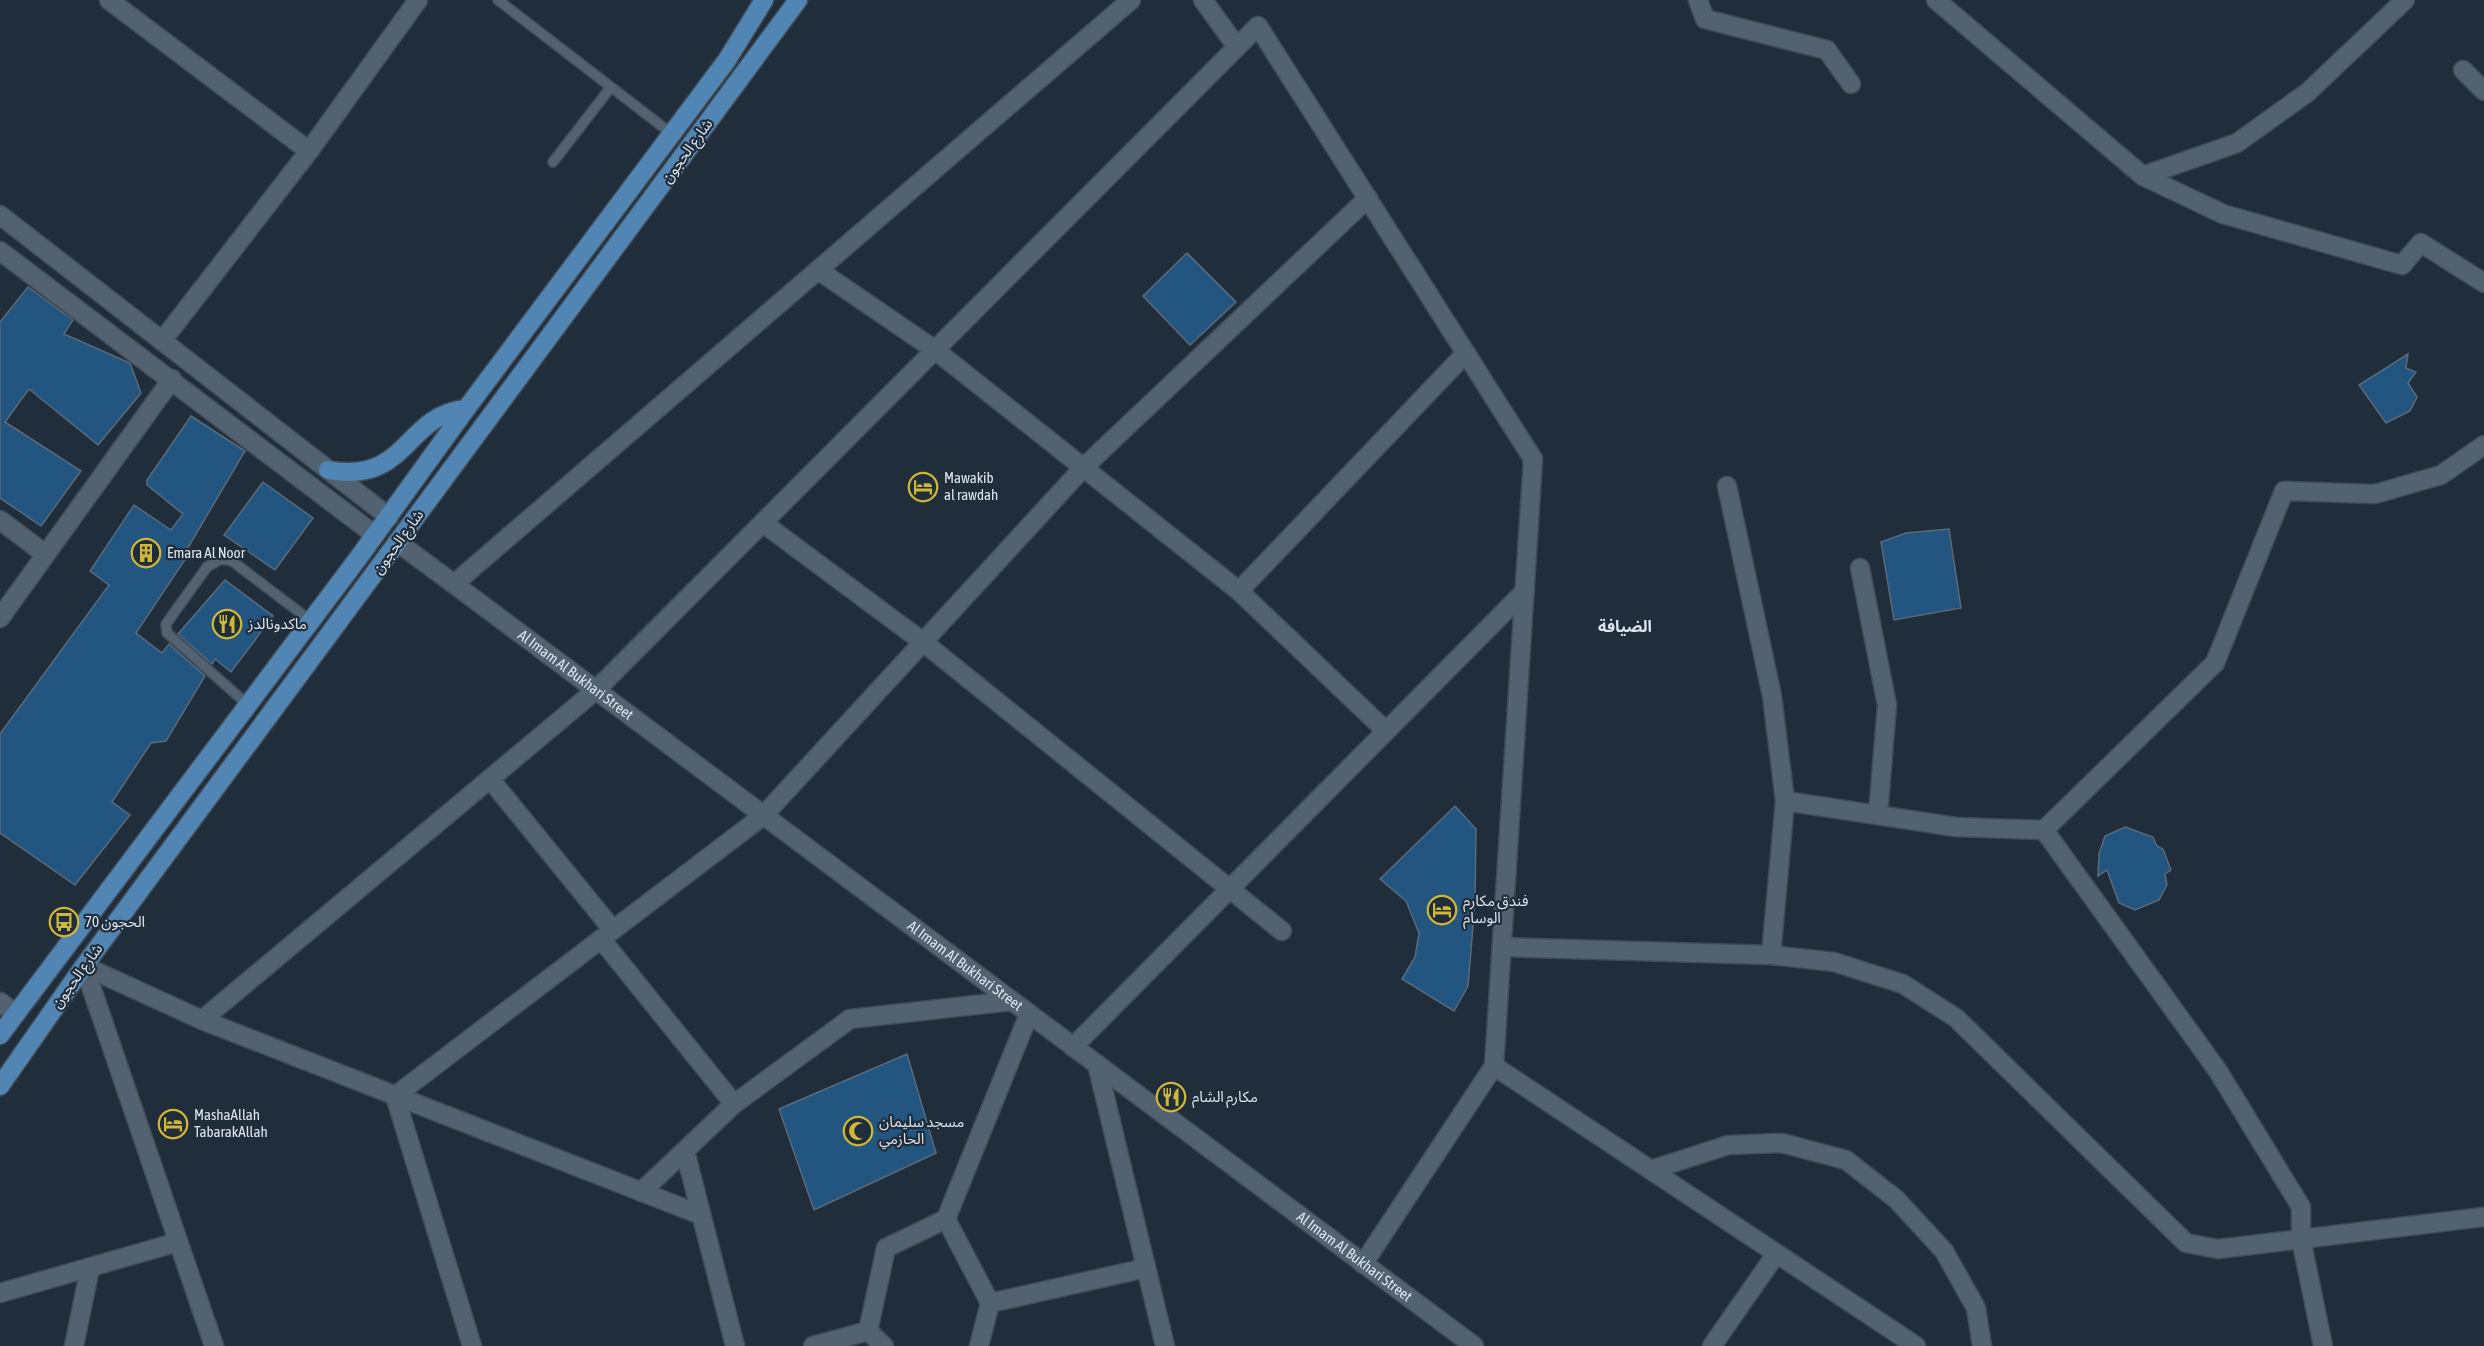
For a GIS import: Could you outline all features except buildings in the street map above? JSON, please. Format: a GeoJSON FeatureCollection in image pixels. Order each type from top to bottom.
{"type":"FeatureCollection","features":[{"type":"Feature","properties":{"kind":"main road","name":"شارع الحجون"},"geometry":{"type":"LineString","coordinates":[[0,1035],[389,518],[466,409],[727,60],[764,0]]}},
{"type":"Feature","properties":{"kind":"main road","name":"شارع الحجون"},"geometry":{"type":"LineString","coordinates":[[0,1086],[84,966],[798,0]]}},
{"type":"Feature","properties":{"kind":"main road"},"geometry":{"type":"LineString","coordinates":[[328,470],[354,472],[379,466],[404,449],[433,419],[446,413],[466,409]]}},
{"type":"Feature","properties":{"kind":"street"},"geometry":{"type":"LineString","coordinates":[[109,0],[309,151]]}},
{"type":"Feature","properties":{"kind":"street"},"geometry":{"type":"LineString","coordinates":[[162,341],[309,151],[418,0]]}},
{"type":"Feature","properties":{"kind":"street"},"geometry":{"type":"LineString","coordinates":[[454,584],[1131,0]]}},
{"type":"Feature","properties":{"kind":"street"},"geometry":{"type":"LineString","coordinates":[[1203,0],[1237,47]]}},
{"type":"Feature","properties":{"kind":"street"},"geometry":{"type":"LineString","coordinates":[[1698,0],[1705,19],[1827,50],[1851,84]]}},
{"type":"Feature","properties":{"kind":"street"},"geometry":{"type":"LineString","coordinates":[[1936,0],[2143,176],[2223,214],[2402,265],[2421,243],[2484,283]]}},
{"type":"Feature","properties":{"kind":"street"},"geometry":{"type":"LineString","coordinates":[[2143,176],[2237,143],[2308,92],[2405,0]]}},
{"type":"Feature","properties":{"kind":"street"},"geometry":{"type":"LineString","coordinates":[[202,1020],[596,690],[1258,26],[1533,459],[1494,1066],[1363,1264]]}},
{"type":"Feature","properties":{"kind":"street"},"geometry":{"type":"LineString","coordinates":[[2463,70],[2484,91]]}},
{"type":"Feature","properties":{"kind":"street"},"geometry":{"type":"LineString","coordinates":[[396,1096],[764,815],[1083,468],[1368,198]]}},
{"type":"Feature","properties":{"kind":"street"},"geometry":{"type":"LineString","coordinates":[[0,215],[389,518]]}},
{"type":"Feature","properties":{"kind":"street"},"geometry":{"type":"LineString","coordinates":[[0,250],[375,535]]}},
{"type":"Feature","properties":{"kind":"street"},"geometry":{"type":"LineString","coordinates":[[818,270],[935,350],[1239,591],[1386,731]]}},
{"type":"Feature","properties":{"kind":"street"},"geometry":{"type":"LineString","coordinates":[[1239,591],[1466,353]]}},
{"type":"Feature","properties":{"kind":"street"},"geometry":{"type":"LineString","coordinates":[[0,618],[172,379]]}},
{"type":"Feature","properties":{"kind":"street"},"geometry":{"type":"LineString","coordinates":[[1785,801],[1956,828],[2044,830],[2215,663],[2284,491],[2375,494],[2441,475],[2484,445]]}},
{"type":"Feature","properties":{"kind":"street"},"geometry":{"type":"LineString","coordinates":[[1727,486],[1772,696],[1785,801],[1771,955]]}},
{"type":"Feature","properties":{"kind":"street"},"geometry":{"type":"LineString","coordinates":[[0,520],[45,554]]}},
{"type":"Feature","properties":{"kind":"street"},"geometry":{"type":"LineString","coordinates":[[763,523],[922,642],[1282,931]]}},
{"type":"Feature","properties":{"kind":"street","name":"Al Imam Al Bukhari Street"},"geometry":{"type":"LineString","coordinates":[[398,542],[1474,1346]]}},
{"type":"Feature","properties":{"kind":"street"},"geometry":{"type":"LineString","coordinates":[[1860,568],[1887,705],[1878,815]]}},
{"type":"Feature","properties":{"kind":"street"},"geometry":{"type":"LineString","coordinates":[[1073,1047],[1524,591]]}},
{"type":"Feature","properties":{"kind":"street"},"geometry":{"type":"LineString","coordinates":[[490,779],[734,1104]]}},
{"type":"Feature","properties":{"kind":"street"},"geometry":{"type":"LineString","coordinates":[[2044,830],[2218,1071],[2301,1207],[2301,1239],[2323,1346]]}},
{"type":"Feature","properties":{"kind":"street"},"geometry":{"type":"LineString","coordinates":[[1502,947],[1771,955],[1834,963],[1903,984],[1956,1018],[2186,1243],[2218,1249],[2484,1217]]}},
{"type":"Feature","properties":{"kind":"street"},"geometry":{"type":"LineString","coordinates":[[84,966],[202,1020],[701,1215]]}},
{"type":"Feature","properties":{"kind":"street"},"geometry":{"type":"LineString","coordinates":[[84,966],[214,1346]]}},
{"type":"Feature","properties":{"kind":"street"},"geometry":{"type":"LineString","coordinates":[[641,1192],[734,1104],[850,1019],[1011,1001]]}},
{"type":"Feature","properties":{"kind":"street"},"geometry":{"type":"LineString","coordinates":[[0,1002],[16,1014]]}},
{"type":"Feature","properties":{"kind":"street"},"geometry":{"type":"LineString","coordinates":[[868,1331],[886,1248],[946,1219],[1029,1014]]}},
{"type":"Feature","properties":{"kind":"street"},"geometry":{"type":"LineString","coordinates":[[1097,1065],[1165,1346]]}},
{"type":"Feature","properties":{"kind":"street"},"geometry":{"type":"LineString","coordinates":[[1494,1066],[1916,1346]]}},
{"type":"Feature","properties":{"kind":"street"},"geometry":{"type":"LineString","coordinates":[[396,1096],[472,1346]]}},
{"type":"Feature","properties":{"kind":"street"},"geometry":{"type":"LineString","coordinates":[[1650,1170],[1728,1146],[1782,1143],[1846,1160],[1896,1199],[1944,1251],[1976,1308],[1982,1346]]}},
{"type":"Feature","properties":{"kind":"street"},"geometry":{"type":"LineString","coordinates":[[685,1151],[735,1346]]}},
{"type":"Feature","properties":{"kind":"street"},"geometry":{"type":"LineString","coordinates":[[946,1219],[990,1303],[979,1346]]}},
{"type":"Feature","properties":{"kind":"street"},"geometry":{"type":"LineString","coordinates":[[0,1293],[178,1242]]}},
{"type":"Feature","properties":{"kind":"street"},"geometry":{"type":"LineString","coordinates":[[1712,1346],[1776,1254]]}},
{"type":"Feature","properties":{"kind":"street"},"geometry":{"type":"LineString","coordinates":[[74,1346],[90,1268]]}},
{"type":"Feature","properties":{"kind":"street"},"geometry":{"type":"LineString","coordinates":[[990,1303],[1146,1268]]}},
{"type":"Feature","properties":{"kind":"street"},"geometry":{"type":"LineString","coordinates":[[813,1346],[868,1331]]}},
{"type":"Feature","properties":{"kind":"street"},"geometry":{"type":"LineString","coordinates":[[868,1331],[884,1346]]}},
{"type":"Feature","properties":{"kind":"lane"},"geometry":{"type":"LineString","coordinates":[[498,0],[672,134]]}},
{"type":"Feature","properties":{"kind":"lane"},"geometry":{"type":"LineString","coordinates":[[553,162],[611,87]]}},
{"type":"Feature","properties":{"kind":"lane"},"geometry":{"type":"LineString","coordinates":[[248,705],[167,633],[166,624],[207,567],[221,559],[232,561],[311,621]]}},
{"type":"Feature","properties":{"kind":"place","name":"Mawakib al rawdah"},"geometry":{"type":"Point","coordinates":[923,487]}},
{"type":"Feature","properties":{"kind":"place","name":"Emara Al Noor"},"geometry":{"type":"Point","coordinates":[146,553]}},
{"type":"Feature","properties":{"kind":"place","name":"ماكدونالدز"},"geometry":{"type":"Point","coordinates":[227,624]}},
{"type":"Feature","properties":{"kind":"place","name":"فندق مكارم الوسام"},"geometry":{"type":"Point","coordinates":[1442,910]}},
{"type":"Feature","properties":{"kind":"place","name":"الحجون 70"},"geometry":{"type":"Point","coordinates":[64,922]}},
{"type":"Feature","properties":{"kind":"place","name":"مكارم الشام"},"geometry":{"type":"Point","coordinates":[1171,1097]}},
{"type":"Feature","properties":{"kind":"place","name":"MashaAllah TabarakAllah"},"geometry":{"type":"Point","coordinates":[173,1124]}},
{"type":"Feature","properties":{"kind":"place","name":"مسجد سليمان الحازمي"},"geometry":{"type":"Point","coordinates":[858,1131]}},
{"type":"Feature","properties":{"kind":"district","name":"الضيافة"},"geometry":{"type":"Point","coordinates":[1625,626]}}]}
